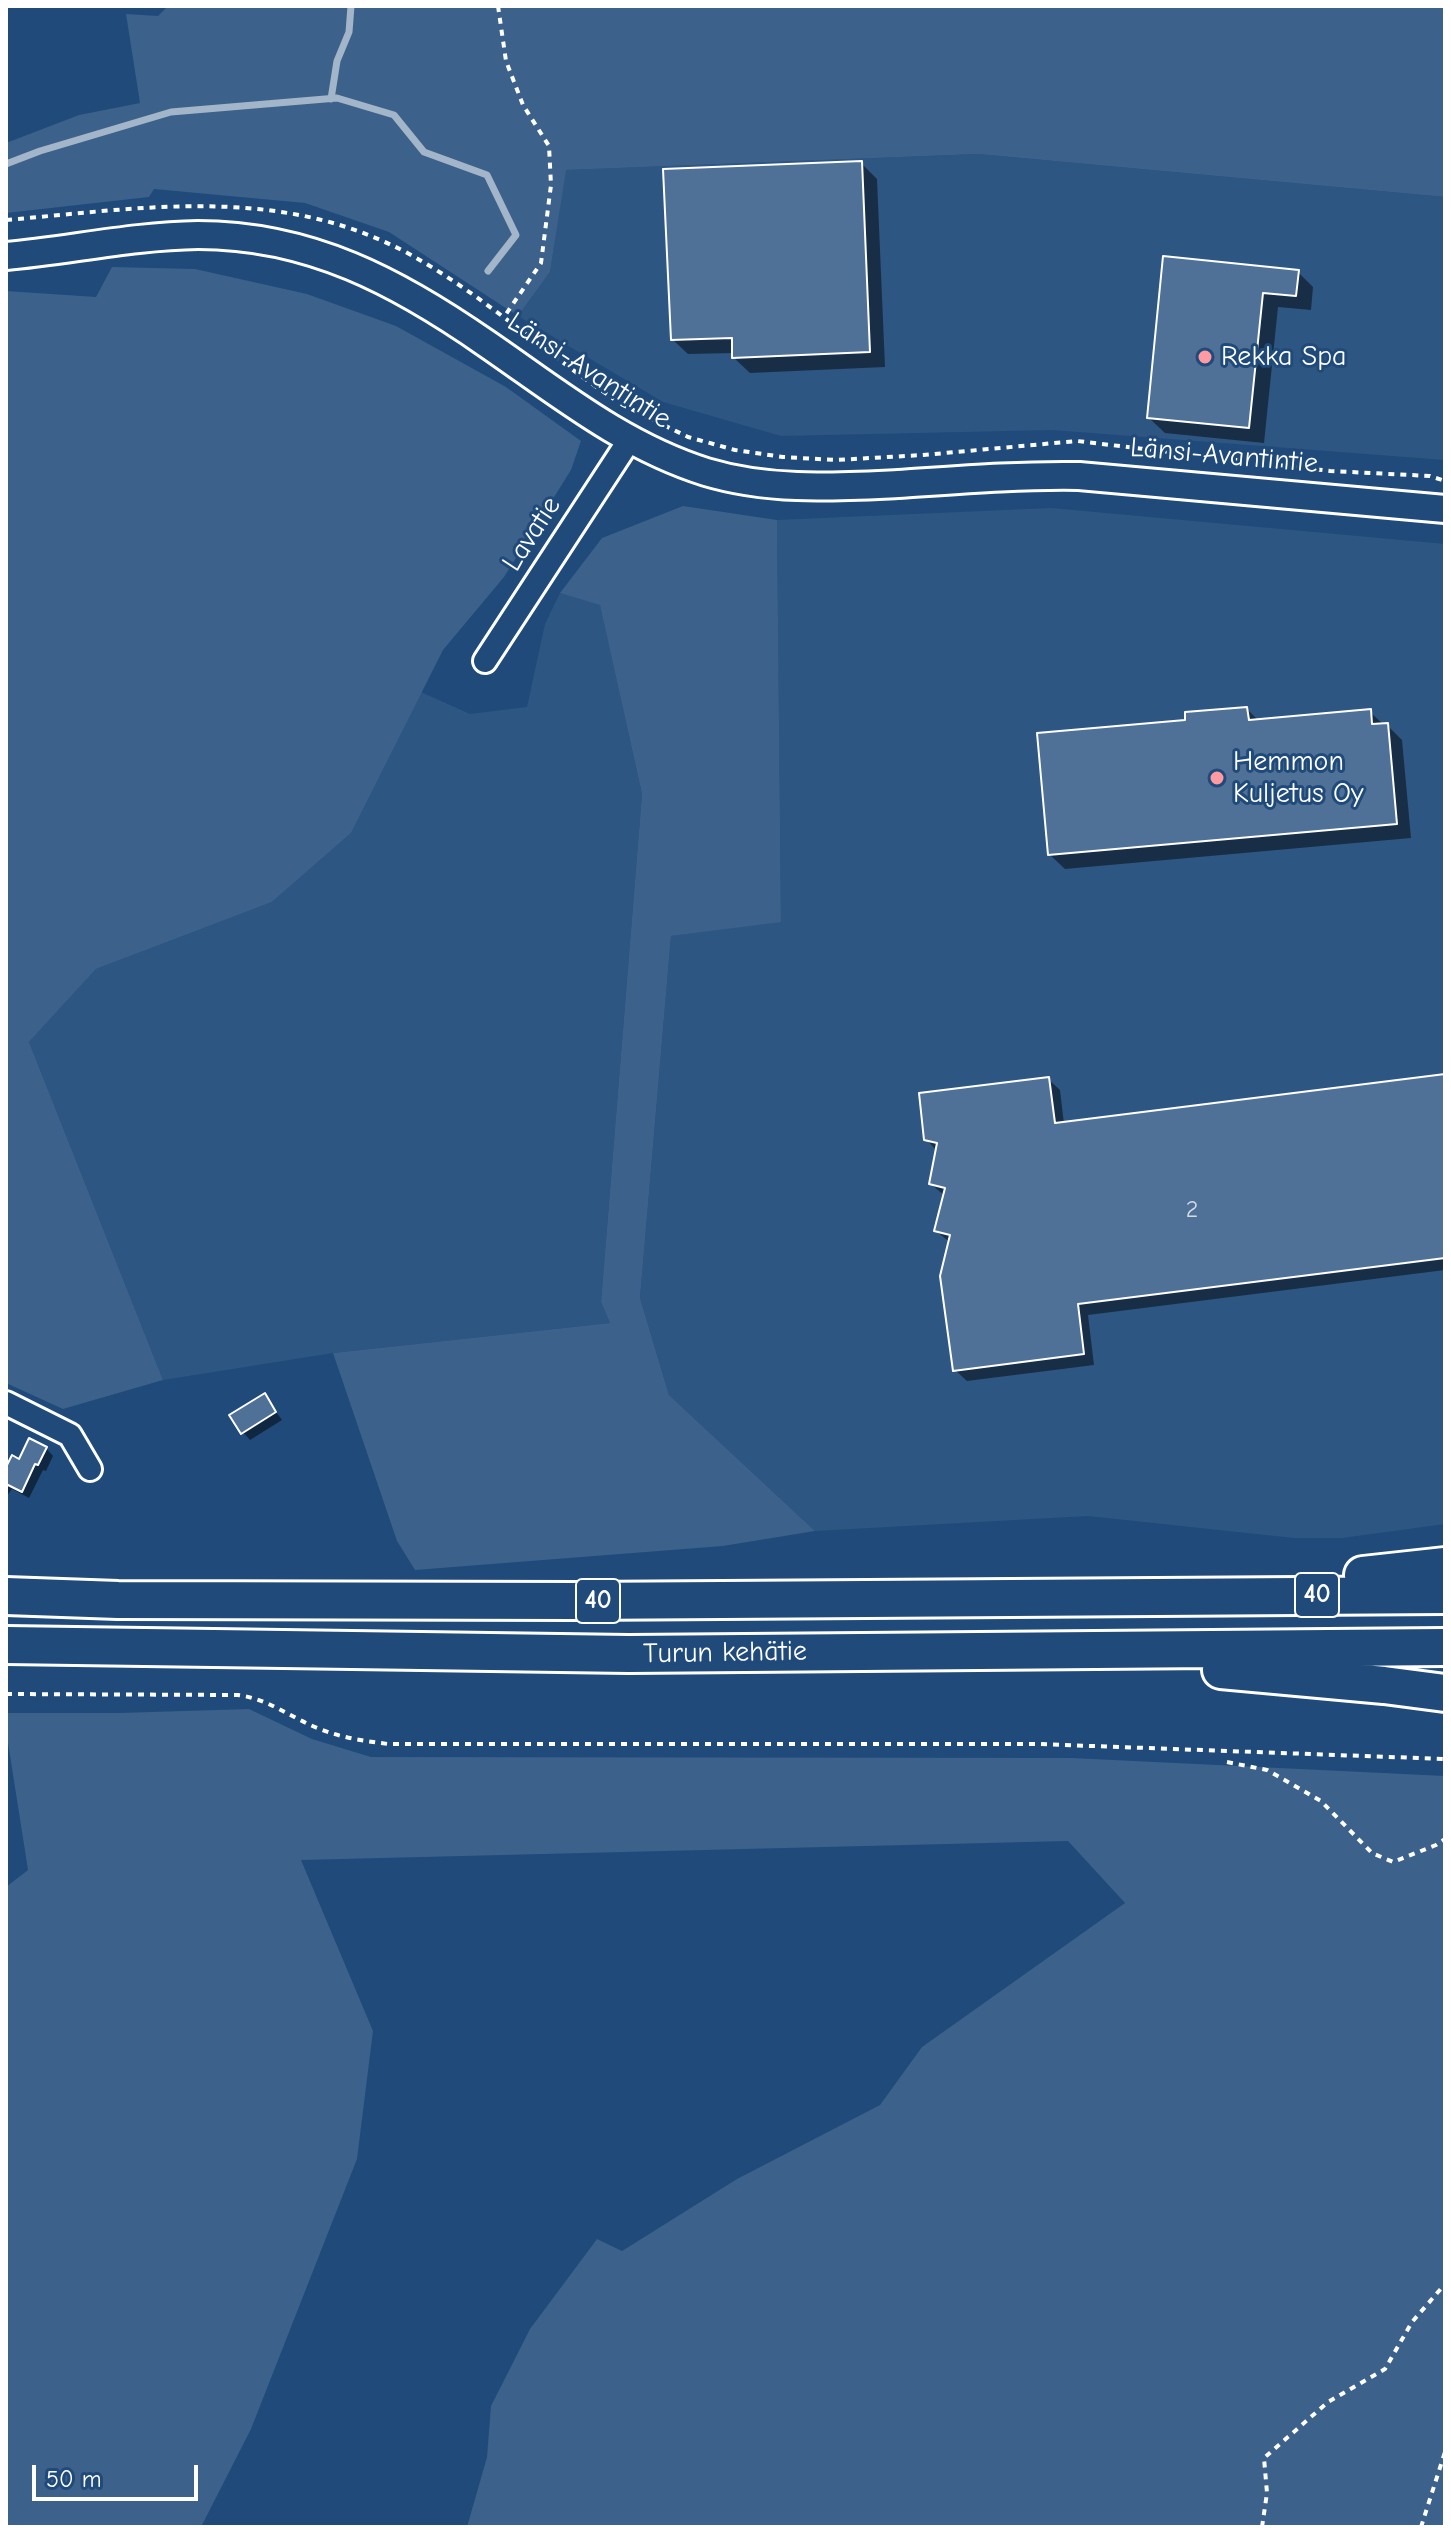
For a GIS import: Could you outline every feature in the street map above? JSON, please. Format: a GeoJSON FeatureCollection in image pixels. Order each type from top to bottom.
{"type":"FeatureCollection","features":[{"type":"Feature","properties":{"kind":"highway"},"geometry":{"type":"LineString","coordinates":[[1190,1596],[1445,1566]]}},
{"type":"Feature","properties":{"kind":"highway","name":"Turun kehätie"},"geometry":{"type":"LineString","coordinates":[[6,1596],[133,1600],[578,1601],[1445,1595]]}},
{"type":"Feature","properties":{"kind":"highway","name":"Turun kehätie"},"geometry":{"type":"LineString","coordinates":[[6,1645],[629,1654],[1445,1647]]}},
{"type":"Feature","properties":{"kind":"highway"},"geometry":{"type":"LineString","coordinates":[[952,1650],[1228,1670],[1445,1693]]}},
{"type":"Feature","properties":{"kind":"street","name":"Länsi-Avantintie"},"geometry":{"type":"LineString","coordinates":[[6,256],[199,235],[238,237],[302,248],[342,261],[397,286],[446,316],[572,404],[630,439],[707,472],[765,484],[796,488],[1035,475],[1079,476],[1445,509]]}},
{"type":"Feature","properties":{"kind":"street","name":"Lavatie"},"geometry":{"type":"LineString","coordinates":[[485,661],[630,439]]}},
{"type":"Feature","properties":{"kind":"street"},"geometry":{"type":"LineString","coordinates":[[6,1403],[70,1435],[90,1469]]}},
{"type":"Feature","properties":{"kind":"path"},"geometry":{"type":"LineString","coordinates":[[498,6],[506,61],[523,105],[549,146],[551,185],[541,263],[504,317]]}},
{"type":"Feature","properties":{"kind":"path"},"geometry":{"type":"LineString","coordinates":[[6,220],[194,204],[300,214],[368,234],[412,255],[504,317],[573,372],[619,402],[688,437],[735,450],[836,460],[1077,441],[1330,471],[1430,476],[1445,481]]}},
{"type":"Feature","properties":{"kind":"path"},"geometry":{"type":"LineString","coordinates":[[6,1694],[238,1695],[260,1698],[318,1729],[350,1739],[388,1744],[1038,1744],[1445,1759]]}},
{"type":"Feature","properties":{"kind":"path"},"geometry":{"type":"LineString","coordinates":[[1227,1762],[1267,1770],[1321,1801],[1372,1853],[1393,1862],[1445,1839]]}},
{"type":"Feature","properties":{"kind":"path"},"geometry":{"type":"LineString","coordinates":[[1262,2527],[1267,2493],[1264,2458],[1328,2402],[1385,2369],[1412,2322],[1445,2284]]}},
{"type":"Feature","properties":{"kind":"path"},"geometry":{"type":"LineString","coordinates":[[1421,2527],[1445,2452]]}},
{"type":"Feature","properties":{"kind":"shaded area"},"geometry":{"type":"Polygon","coordinates":[[[168,6],[1445,6],[1445,197],[978,154],[566,170],[550,272],[518,316],[389,232],[305,203],[154,189],[149,197],[6,213],[6,143],[79,115],[140,103],[126,14],[158,16],[168,6]]]}},
{"type":"Feature","properties":{"kind":"shaded area"},"geometry":{"type":"Polygon","coordinates":[[[978,154],[1445,197],[1445,460],[1052,430],[781,436],[663,402],[518,316],[550,272],[565,170],[978,154]]]}},
{"type":"Feature","properties":{"kind":"shaded area"},"geometry":{"type":"Polygon","coordinates":[[[112,267],[195,269],[307,294],[396,326],[506,387],[581,441],[571,470],[504,577],[443,650],[351,833],[272,902],[96,969],[29,1042],[163,1380],[63,1409],[6,1383],[6,291],[96,297],[112,267]]]}},
{"type":"Feature","properties":{"kind":"shaded area"},"geometry":{"type":"Polygon","coordinates":[[[683,506],[777,520],[781,922],[671,936],[640,1298],[669,1395],[815,1531],[723,1546],[415,1570],[397,1541],[333,1353],[610,1323],[601,1302],[642,794],[600,605],[560,593],[602,538],[683,506]]]}},
{"type":"Feature","properties":{"kind":"shaded area"},"geometry":{"type":"Polygon","coordinates":[[[1051,508],[1445,544],[1445,1524],[1342,1538],[1294,1538],[1088,1516],[815,1531],[669,1395],[640,1298],[671,936],[781,921],[777,520],[1051,508]]]}},
{"type":"Feature","properties":{"kind":"shaded area"},"geometry":{"type":"Polygon","coordinates":[[[560,593],[600,604],[642,794],[601,1302],[610,1323],[333,1353],[163,1380],[29,1042],[96,969],[272,902],[351,833],[421,692],[470,714],[527,707],[545,624],[560,593]]]}},
{"type":"Feature","properties":{"kind":"shaded area"},"geometry":{"type":"Polygon","coordinates":[[[249,1709],[312,1739],[371,1757],[1072,1758],[1445,1776],[1445,2527],[467,2527],[487,2457],[491,2406],[530,2329],[597,2239],[622,2251],[737,2179],[880,2105],[922,2047],[1125,1903],[1068,1841],[301,1860],[373,2031],[357,2159],[251,2429],[201,2527],[6,2527],[6,1887],[28,1870],[6,1713],[249,1709]]]}},
{"type":"Feature","properties":{"kind":"building"},"geometry":{"type":"Polygon","coordinates":[[[862,161],[870,352],[732,358],[732,338],[671,340],[663,169],[862,161]]]}},
{"type":"Feature","properties":{"kind":"building","name":"Rekka Spa"},"geometry":{"type":"Polygon","coordinates":[[[1163,256],[1299,270],[1296,296],[1263,293],[1249,428],[1147,418],[1163,256]]]}},
{"type":"Feature","properties":{"kind":"building","name":"Hemmon Kuljetus Oy"},"geometry":{"type":"Polygon","coordinates":[[[1247,707],[1249,720],[1371,709],[1372,724],[1388,723],[1397,824],[1048,855],[1037,733],[1185,720],[1185,712],[1247,707]]]}},
{"type":"Feature","properties":{"kind":"building"},"geometry":{"type":"Polygon","coordinates":[[[1445,1074],[1445,1258],[1078,1304],[1084,1354],[953,1371],[940,1276],[950,1235],[934,1231],[945,1188],[929,1184],[937,1143],[924,1140],[919,1093],[1049,1077],[1055,1123],[1445,1074]]]}},
{"type":"Feature","properties":{"kind":"building"},"geometry":{"type":"Polygon","coordinates":[[[265,1393],[276,1412],[241,1434],[229,1415],[265,1393]]]}},
{"type":"Feature","properties":{"kind":"building"},"geometry":{"type":"Polygon","coordinates":[[[29,1438],[47,1447],[22,1492],[6,1484],[6,1467],[12,1455],[19,1459],[29,1438]]]}},
{"type":"Feature","properties":{"kind":"waterway"},"geometry":{"type":"LineString","coordinates":[[331,99],[337,61],[349,32],[351,6]]}},
{"type":"Feature","properties":{"kind":"waterway"},"geometry":{"type":"LineString","coordinates":[[6,164],[171,112],[337,98],[394,115],[424,152],[487,175],[516,235],[488,271]]}},
{"type":"Feature","properties":{"kind":"place","name":"Rekka Spa"},"geometry":{"type":"Point","coordinates":[1205,357]}},
{"type":"Feature","properties":{"kind":"place","name":"Hemmon Kuljetus Oy"},"geometry":{"type":"Point","coordinates":[1217,778]}}]}
